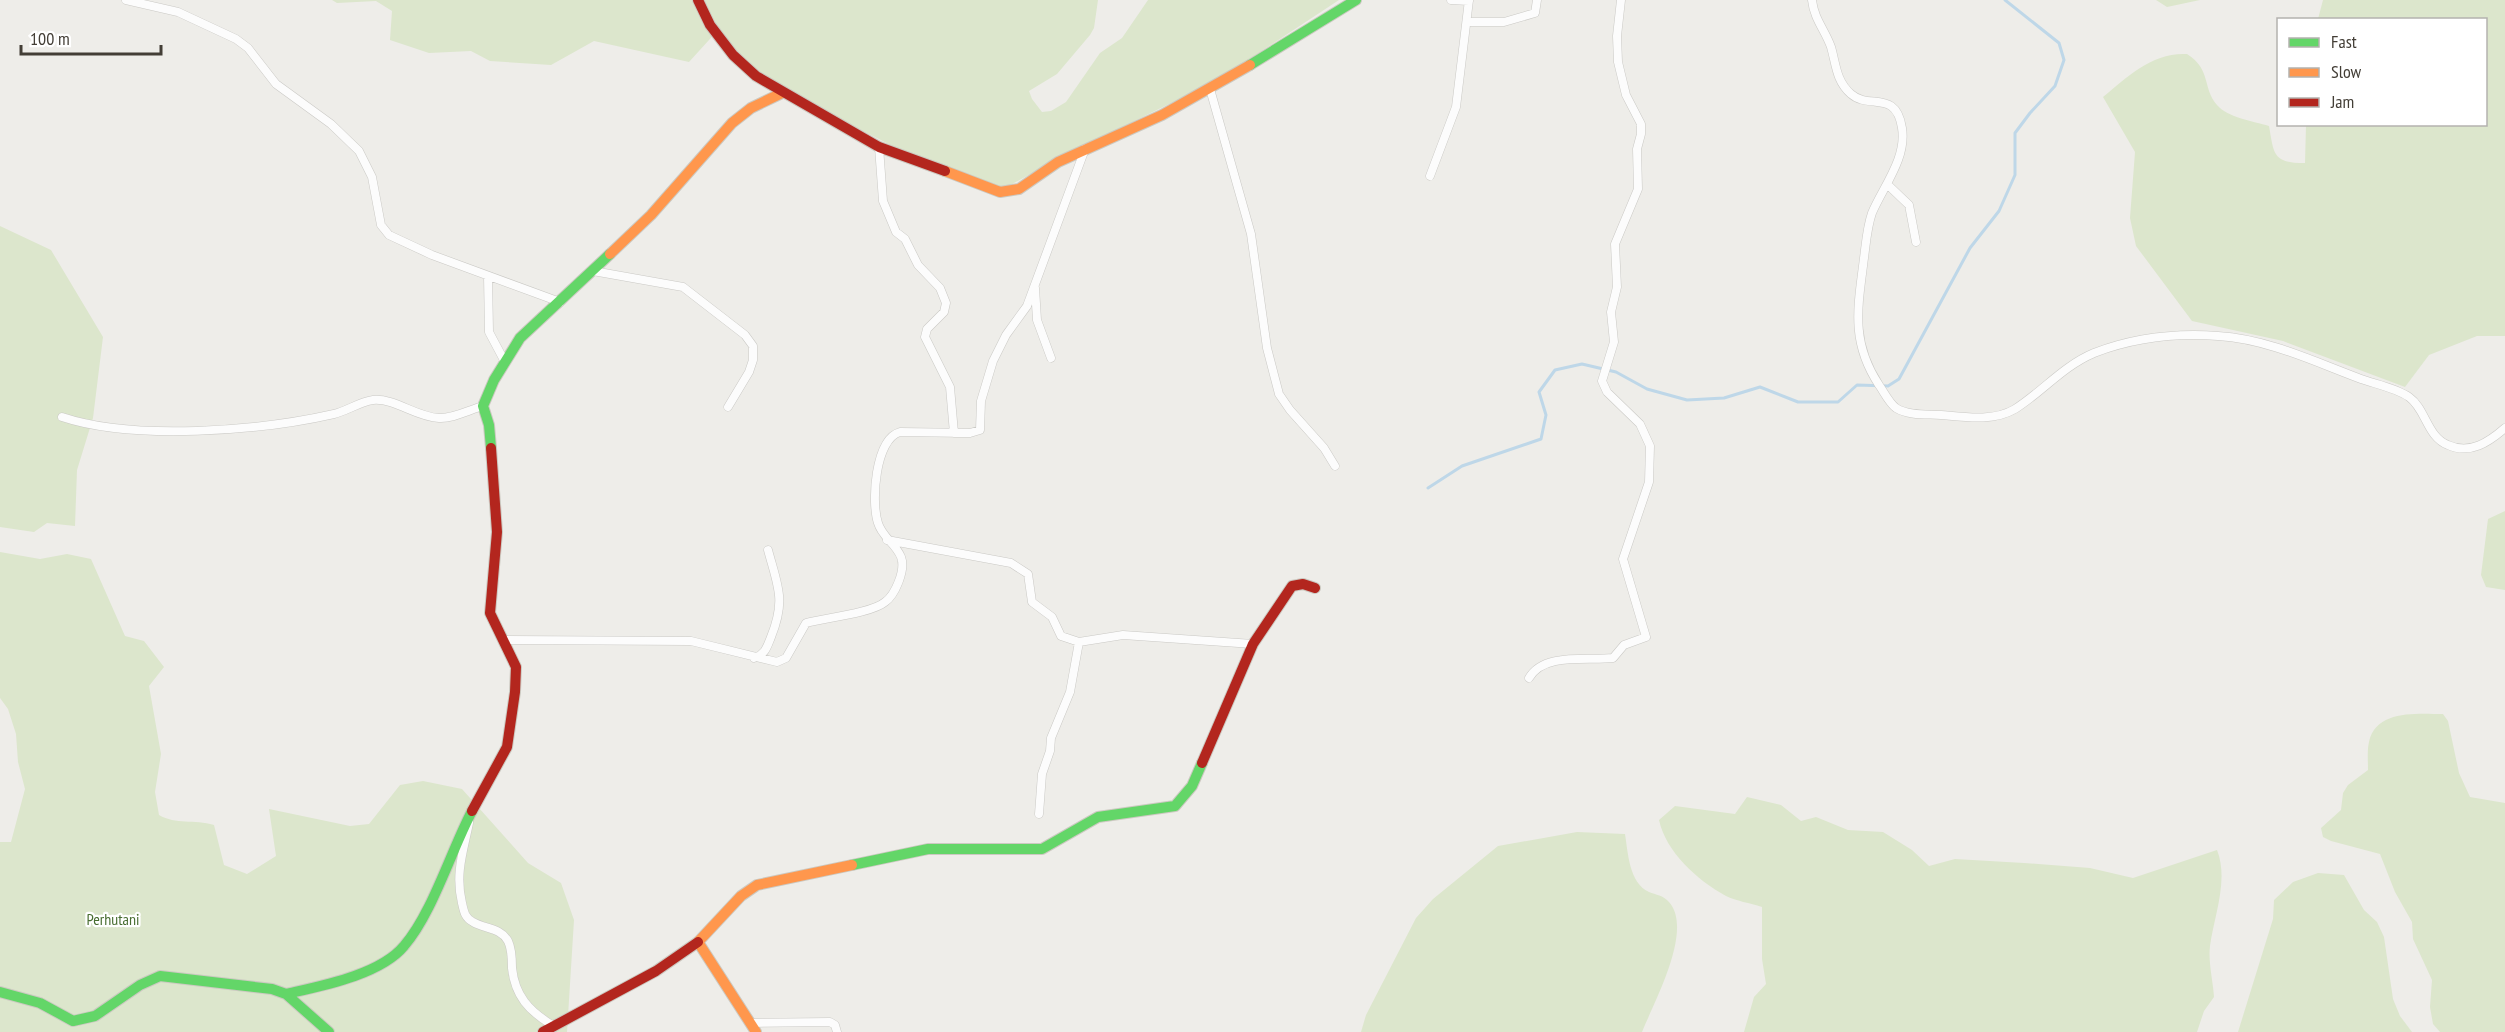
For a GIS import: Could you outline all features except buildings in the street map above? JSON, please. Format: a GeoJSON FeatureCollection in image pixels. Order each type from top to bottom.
{"type":"FeatureCollection","features":[{"type":"Feature","properties":{"kind":"street"},"geometry":{"type":"LineString","coordinates":[[126,0],[178,12],[236,39],[248,48],[276,84],[331,124],[359,151],[372,177],[384,231],[405,243],[560,302]]}},
{"type":"Feature","properties":{"kind":"street"},"geometry":{"type":"LineString","coordinates":[[698,0],[710,25],[733,55],[756,76],[782,93],[879,147],[1000,192],[1019,189],[1050,167],[1162,115],[1210,89],[1356,0]]}},
{"type":"Feature","properties":{"kind":"street"},"geometry":{"type":"LineString","coordinates":[[1430,176],[1456,107],[1458,75],[1468,22],[1469,1],[1451,0]]}},
{"type":"Feature","properties":{"kind":"street"},"geometry":{"type":"LineString","coordinates":[[1468,22],[1515,20],[1535,13],[1537,0]]}},
{"type":"Feature","properties":{"kind":"street"},"geometry":{"type":"LineString","coordinates":[[1529,678],[1544,664],[1613,658],[1624,645],[1646,637],[1623,559],[1649,482],[1650,446],[1640,424],[1604,387],[1602,374],[1614,342],[1611,312],[1617,287],[1615,244],[1638,189],[1637,149],[1641,134],[1641,124],[1626,95],[1618,62],[1617,36],[1621,0]]}},
{"type":"Feature","properties":{"kind":"street"},"geometry":{"type":"LineString","coordinates":[[1812,0],[1815,19],[1830,47],[1834,69],[1848,91],[1858,98],[1885,102],[1896,110],[1900,119],[1903,138],[1888,184],[1881,194],[1869,224],[1858,311],[1861,350],[1873,376],[1891,403],[1910,413],[1986,417],[2014,410],[2052,378],[2092,354],[2152,338],[2183,335],[2222,336],[2289,351],[2408,396],[2433,432],[2448,446],[2472,448],[2483,445],[2505,428]]}},
{"type":"Feature","properties":{"kind":"street"},"geometry":{"type":"LineString","coordinates":[[1210,89],[1251,234],[1267,348],[1279,394],[1324,448],[1335,466]]}},
{"type":"Feature","properties":{"kind":"street"},"geometry":{"type":"LineString","coordinates":[[286,994],[364,972],[395,957],[419,925],[472,810],[507,747],[511,732],[516,667],[505,640],[491,617],[497,532],[489,425],[483,406],[505,362],[520,338],[666,200],[732,123],[751,108],[782,93]]}},
{"type":"Feature","properties":{"kind":"street"},"geometry":{"type":"LineString","coordinates":[[879,147],[880,192],[896,232],[905,239],[918,266],[936,283],[946,303],[944,312],[927,329],[925,337],[950,387],[954,433]]}},
{"type":"Feature","properties":{"kind":"street"},"geometry":{"type":"LineString","coordinates":[[505,640],[691,641],[753,658],[780,662],[786,658],[806,623],[878,608],[886,602],[895,591],[902,562],[900,555],[887,540],[878,523],[875,502],[877,474],[886,442],[889,436],[900,432],[970,433],[980,430],[981,402],[993,361],[1006,335],[1027,306],[1085,149]]}},
{"type":"Feature","properties":{"kind":"street"},"geometry":{"type":"LineString","coordinates":[[1888,184],[1909,205],[1916,242]]}},
{"type":"Feature","properties":{"kind":"street"},"geometry":{"type":"LineString","coordinates":[[593,271],[683,287],[746,335],[753,346],[753,360],[728,406]]}},
{"type":"Feature","properties":{"kind":"street"},"geometry":{"type":"LineString","coordinates":[[488,276],[489,332],[505,362]]}},
{"type":"Feature","properties":{"kind":"street"},"geometry":{"type":"LineString","coordinates":[[1035,284],[1037,320],[1051,357]]}},
{"type":"Feature","properties":{"kind":"street"},"geometry":{"type":"LineString","coordinates":[[62,417],[97,427],[166,431],[226,429],[310,418],[336,413],[374,400],[438,418],[483,406]]}},
{"type":"Feature","properties":{"kind":"street"},"geometry":{"type":"LineString","coordinates":[[887,540],[1011,563],[1019,567],[1028,574],[1032,602],[1052,617],[1061,636],[1078,642],[1123,635],[1253,644]]}},
{"type":"Feature","properties":{"kind":"street"},"geometry":{"type":"LineString","coordinates":[[753,658],[760,656],[766,650],[780,611],[780,597],[768,550]]}},
{"type":"Feature","properties":{"kind":"street"},"geometry":{"type":"LineString","coordinates":[[472,810],[460,852],[458,885],[466,917],[474,923],[504,935],[508,942],[514,986],[519,997],[548,1029],[656,971],[698,942],[741,897],[757,885],[928,849],[1042,849],[1098,817],[1175,806],[1192,786],[1253,644],[1292,586],[1303,584],[1315,588]]}},
{"type":"Feature","properties":{"kind":"street"},"geometry":{"type":"LineString","coordinates":[[1039,814],[1042,774],[1054,728],[1070,692],[1078,642]]}},
{"type":"Feature","properties":{"kind":"street"},"geometry":{"type":"LineString","coordinates":[[698,942],[754,1028],[830,1022],[835,1025],[837,1032]]}},
{"type":"Feature","properties":{"kind":"street"},"geometry":{"type":"LineString","coordinates":[[0,992],[47,1005],[65,1019],[76,1021],[126,998],[150,980],[160,976],[259,986],[286,994],[329,1032]]}},
{"type":"Feature","properties":{"kind":"green space"},"geometry":{"type":"Polygon","coordinates":[[[332,0],[1098,0],[1094,28],[1090,35],[1057,74],[1029,91],[1042,112],[1051,111],[1066,102],[1100,53],[1122,38],[1148,0],[1339,0],[1216,81],[1067,154],[1005,188],[914,157],[826,112],[748,65],[719,29],[689,62],[594,41],[551,65],[490,61],[471,51],[429,53],[390,40],[392,11],[376,1],[337,3],[332,0]]]}},
{"type":"Feature","properties":{"kind":"green space"},"geometry":{"type":"Polygon","coordinates":[[[2156,0],[2200,0],[2167,7],[2156,0]]]}},
{"type":"Feature","properties":{"kind":"green space"},"geometry":{"type":"Polygon","coordinates":[[[2323,0],[2505,0],[2505,336],[2477,336],[2429,355],[2405,387],[2283,341],[2192,321],[2136,246],[2130,218],[2135,152],[2103,97],[2141,67],[2163,57],[2187,54],[2195,60],[2204,73],[2212,99],[2217,105],[2234,116],[2269,126],[2272,144],[2277,155],[2281,159],[2294,163],[2305,163],[2306,126],[2487,126],[2487,18],[2318,18],[2323,0]]]}},
{"type":"Feature","properties":{"kind":"green space"},"geometry":{"type":"Polygon","coordinates":[[[0,226],[51,250],[103,337],[93,418],[77,470],[75,526],[47,523],[34,532],[0,527],[0,226]]]}},
{"type":"Feature","properties":{"kind":"green space"},"geometry":{"type":"Polygon","coordinates":[[[2505,511],[2505,590],[2486,587],[2481,575],[2488,519],[2505,511]]]}},
{"type":"Feature","properties":{"kind":"green space","name":"Perhutani"},"geometry":{"type":"Polygon","coordinates":[[[0,552],[40,559],[67,554],[91,559],[125,636],[144,641],[164,667],[149,686],[161,754],[155,792],[159,815],[172,820],[214,825],[224,865],[247,874],[276,856],[269,809],[350,826],[369,824],[400,785],[423,781],[462,789],[528,863],[561,883],[574,920],[567,1032],[0,1032],[0,842],[11,842],[25,789],[18,762],[16,734],[8,709],[0,698],[0,552]]]}},
{"type":"Feature","properties":{"kind":"green space"},"geometry":{"type":"Polygon","coordinates":[[[2410,714],[2443,714],[2448,721],[2459,773],[2470,797],[2505,803],[2505,1032],[2440,1032],[2433,1024],[2430,1007],[2432,980],[2413,939],[2412,922],[2395,892],[2380,854],[2331,841],[2323,837],[2321,828],[2341,810],[2343,793],[2348,785],[2368,770],[2369,742],[2373,731],[2380,724],[2389,719],[2410,714]]]}},
{"type":"Feature","properties":{"kind":"green space"},"geometry":{"type":"Polygon","coordinates":[[[1747,797],[1781,805],[1801,821],[1816,817],[1848,830],[1883,832],[1912,850],[1929,866],[1955,859],[2024,863],[2090,868],[2133,878],[2217,850],[2222,873],[2210,952],[2214,997],[2204,1011],[2197,1032],[1744,1032],[1754,997],[1766,984],[1762,959],[1762,907],[1726,896],[1704,882],[1684,864],[1668,843],[1659,820],[1675,806],[1735,814],[1747,797]]]}},
{"type":"Feature","properties":{"kind":"green space"},"geometry":{"type":"Polygon","coordinates":[[[1577,832],[1625,834],[1633,874],[1637,882],[1642,888],[1667,900],[1676,914],[1675,948],[1642,1032],[1361,1032],[1366,1015],[1416,918],[1433,899],[1498,846],[1577,832]]]}},
{"type":"Feature","properties":{"kind":"green space"},"geometry":{"type":"Polygon","coordinates":[[[2318,873],[2344,875],[2364,910],[2377,922],[2384,937],[2393,999],[2400,1016],[2412,1032],[2238,1032],[2273,919],[2274,900],[2293,882],[2318,873]]]}},
{"type":"Feature","properties":{"kind":"waterway"},"geometry":{"type":"LineString","coordinates":[[1428,488],[1462,466],[1541,439],[1546,415],[1539,392],[1555,370],[1582,364],[1616,372],[1647,389],[1687,400],[1724,398],[1760,387],[1798,402],[1838,402],[1857,385],[1888,386],[1899,379],[1970,248],[1999,211],[2015,175],[2015,133],[2055,86],[2064,60],[2059,43],[2005,0]]}},
{"type":"Feature","properties":{"kind":"traffic: fast"},"geometry":{"type":"LineString","coordinates":[[1250,65],[1356,0]]}},
{"type":"Feature","properties":{"kind":"traffic: fast"},"geometry":{"type":"LineString","coordinates":[[491,448],[489,425],[483,406],[494,380],[520,338],[610,254]]}},
{"type":"Feature","properties":{"kind":"traffic: fast"},"geometry":{"type":"LineString","coordinates":[[852,865],[928,849],[1042,849],[1098,817],[1175,806],[1192,786],[1202,763]]}},
{"type":"Feature","properties":{"kind":"traffic: fast"},"geometry":{"type":"LineString","coordinates":[[286,994],[365,972],[380,965],[404,946],[432,900],[472,811]]}},
{"type":"Feature","properties":{"kind":"traffic: fast"},"geometry":{"type":"LineString","coordinates":[[0,992],[40,1003],[73,1021],[95,1016],[140,985],[160,976],[272,989],[286,994],[329,1032]]}},
{"type":"Feature","properties":{"kind":"traffic: slow"},"geometry":{"type":"LineString","coordinates":[[945,171],[1000,192],[1019,189],[1058,162],[1162,115],[1250,65]]}},
{"type":"Feature","properties":{"kind":"traffic: slow"},"geometry":{"type":"LineString","coordinates":[[610,254],[651,215],[732,123],[751,108],[782,93]]}},
{"type":"Feature","properties":{"kind":"traffic: slow"},"geometry":{"type":"LineString","coordinates":[[756,1032],[698,942],[741,896],[757,885],[852,865]]}},
{"type":"Feature","properties":{"kind":"traffic: jam"},"geometry":{"type":"LineString","coordinates":[[698,0],[710,25],[733,55],[756,76],[879,147],[945,171]]}},
{"type":"Feature","properties":{"kind":"traffic: jam"},"geometry":{"type":"LineString","coordinates":[[472,811],[507,747],[515,692],[516,667],[490,613],[497,532],[491,448]]}},
{"type":"Feature","properties":{"kind":"traffic: jam"},"geometry":{"type":"LineString","coordinates":[[1202,763],[1253,644],[1292,586],[1303,584],[1315,588]]}},
{"type":"Feature","properties":{"kind":"traffic: jam"},"geometry":{"type":"LineString","coordinates":[[543,1032],[656,971],[698,942]]}}]}
